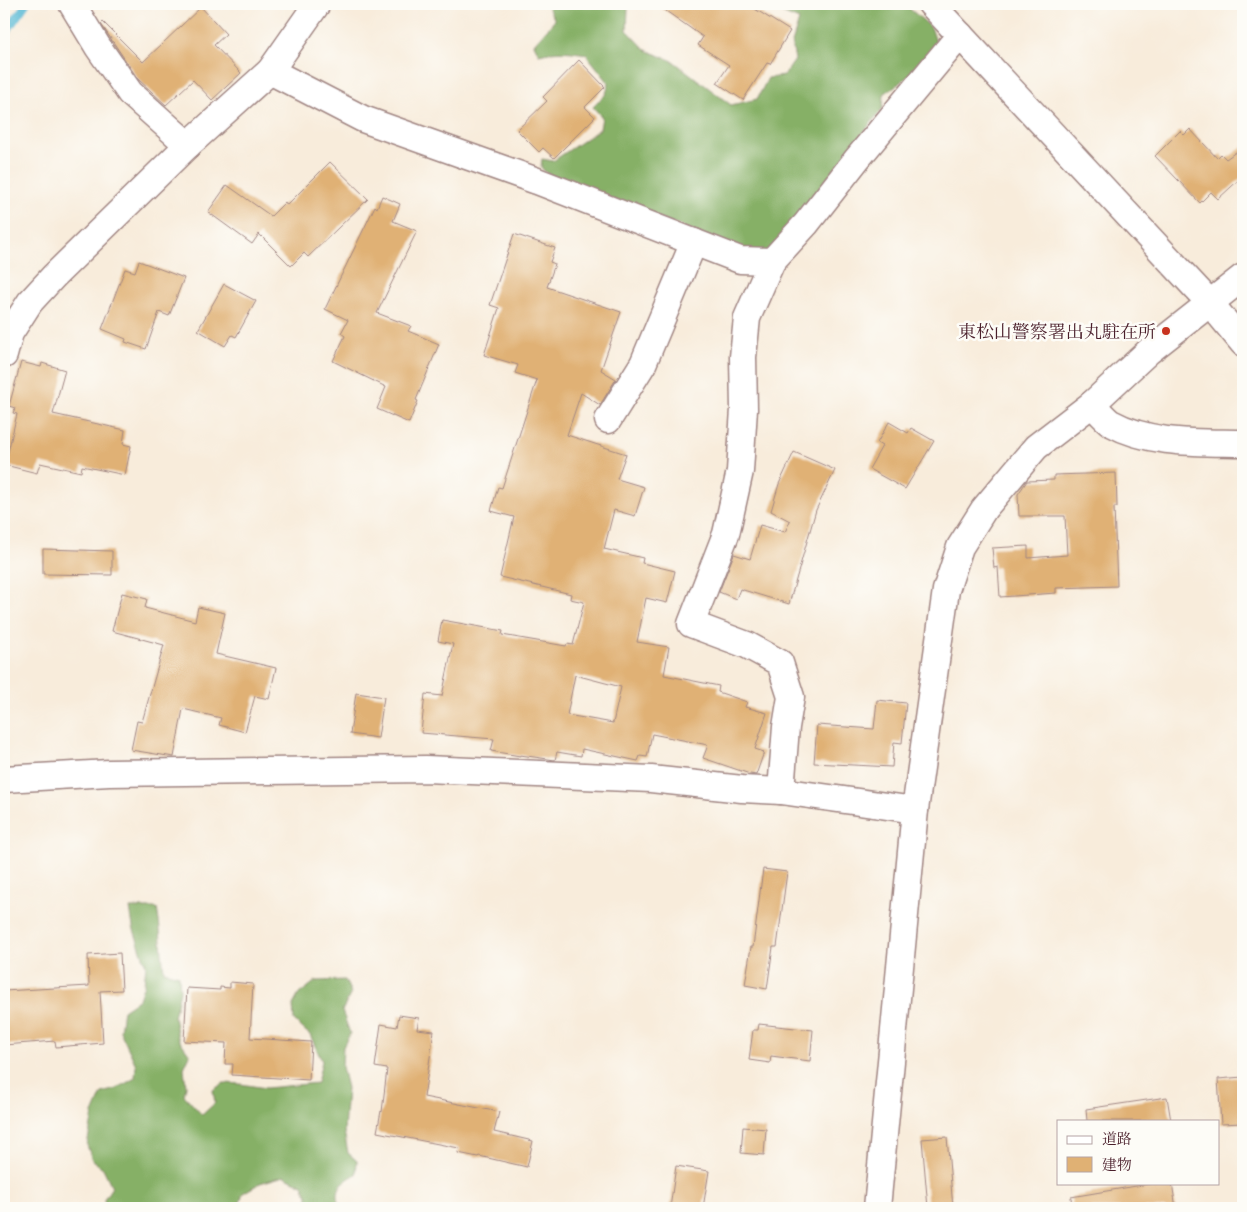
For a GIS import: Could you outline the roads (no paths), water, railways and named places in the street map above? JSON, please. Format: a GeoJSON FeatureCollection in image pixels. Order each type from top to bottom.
{"type":"FeatureCollection","features":[{"type":"Feature","properties":{"kind":"street"},"geometry":{"type":"LineString","coordinates":[[72,4],[98,47],[130,93],[188,145]]}},
{"type":"Feature","properties":{"kind":"street"},"geometry":{"type":"LineString","coordinates":[[4,355],[10,333],[30,302],[61,269],[188,145],[270,71],[316,4]]}},
{"type":"Feature","properties":{"kind":"street"},"geometry":{"type":"LineString","coordinates":[[931,4],[1210,303],[1243,343]]}},
{"type":"Feature","properties":{"kind":"street"},"geometry":{"type":"LineString","coordinates":[[781,791],[786,728],[791,697],[780,663],[747,646],[691,624],[726,534],[740,471],[744,409],[742,357],[747,318],[772,261],[806,224],[857,158],[960,35]]}},
{"type":"Feature","properties":{"kind":"street"},"geometry":{"type":"LineString","coordinates":[[270,71],[363,119],[537,181],[740,260],[772,261]]}},
{"type":"Feature","properties":{"kind":"street"},"geometry":{"type":"LineString","coordinates":[[608,420],[644,364],[694,242]]}},
{"type":"Feature","properties":{"kind":"street"},"geometry":{"type":"LineString","coordinates":[[877,1208],[915,810],[946,590],[960,547],[984,508],[1036,447],[1092,404],[1148,351],[1243,277]]}},
{"type":"Feature","properties":{"kind":"street"},"geometry":{"type":"LineString","coordinates":[[1092,404],[1110,422],[1140,436],[1191,442],[1243,443]]}},
{"type":"Feature","properties":{"kind":"street"},"geometry":{"type":"LineString","coordinates":[[4,779],[109,773],[426,769],[651,779],[742,789],[781,791],[915,810]]}},
{"type":"Feature","properties":{"kind":"waterway"},"geometry":{"type":"LineString","coordinates":[[4,35],[26,4]]}},
{"type":"Feature","properties":{"kind":"place","name":"東松山警察署出丸駐在所"},"geometry":{"type":"Point","coordinates":[1166,331]}}]}
